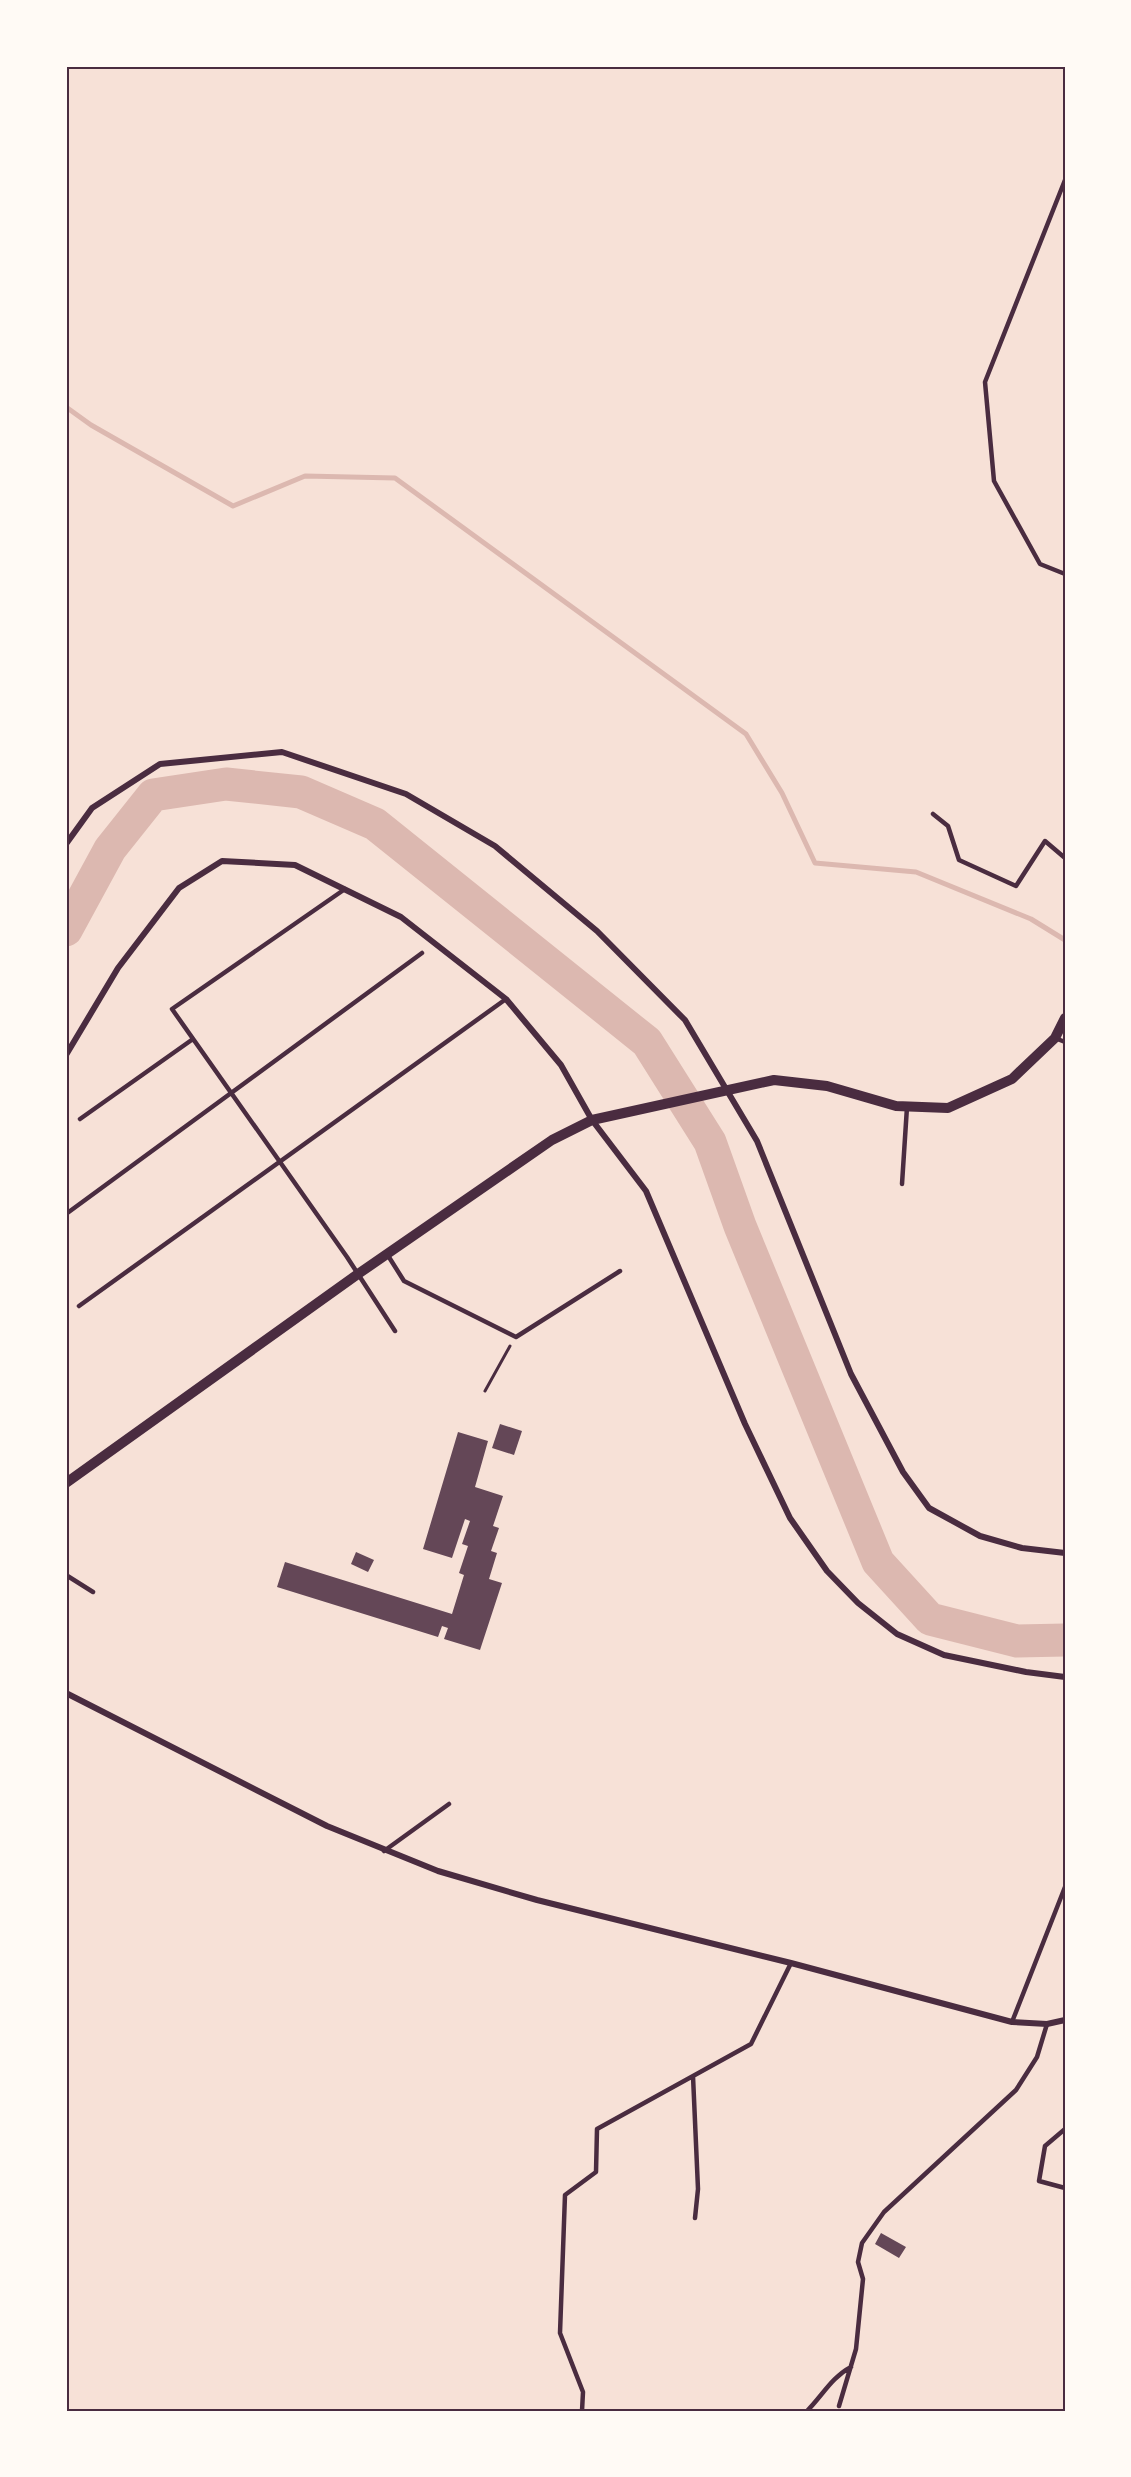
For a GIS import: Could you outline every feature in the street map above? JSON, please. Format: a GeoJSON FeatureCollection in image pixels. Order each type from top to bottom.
{"type":"FeatureCollection","features":[{"type":"Feature","properties":{"kind":"street"},"geometry":{"type":"LineString","coordinates":[[66,844],[92,808],[160,764],[282,752],[406,794],[495,846],[597,931],[685,1020],[757,1141],[851,1374],[903,1472],[929,1508],[980,1536],[1022,1548],[1065,1554]]}},
{"type":"Feature","properties":{"kind":"street"},"geometry":{"type":"LineString","coordinates":[[66,1055],[118,968],[179,888],[222,861],[295,864],[401,917],[506,999],[561,1065],[592,1120],[646,1191],[745,1424],[790,1518],[827,1570],[858,1603],[897,1634],[944,1655],[1026,1672],[1065,1677]]}},
{"type":"Feature","properties":{"kind":"street"},"geometry":{"type":"LineString","coordinates":[[66,1482],[358,1274],[552,1140],[592,1120],[729,1092],[774,1080],[827,1086],[896,1106],[948,1108],[1012,1079],[1060,1040],[1065,1018]]}},
{"type":"Feature","properties":{"kind":"street"},"geometry":{"type":"LineString","coordinates":[[66,1693],[327,1826],[438,1871],[537,1900],[791,1963],[1012,2022],[1047,2024],[1065,2020]]}},
{"type":"Feature","properties":{"kind":"lane"},"geometry":{"type":"LineString","coordinates":[[1065,180],[985,382],[994,481],[1040,564],[1065,574]]}},
{"type":"Feature","properties":{"kind":"lane"},"geometry":{"type":"LineString","coordinates":[[933,814],[948,826],[959,860],[1016,886],[1044,841],[1065,858]]}},
{"type":"Feature","properties":{"kind":"lane"},"geometry":{"type":"LineString","coordinates":[[345,890],[172,1009],[358,1274],[395,1331]]}},
{"type":"Feature","properties":{"kind":"lane"},"geometry":{"type":"LineString","coordinates":[[66,1214],[233,1094],[422,953]]}},
{"type":"Feature","properties":{"kind":"lane"},"geometry":{"type":"LineString","coordinates":[[79,1306],[506,999]]}},
{"type":"Feature","properties":{"kind":"lane"},"geometry":{"type":"LineString","coordinates":[[80,1119],[193,1039]]}},
{"type":"Feature","properties":{"kind":"lane"},"geometry":{"type":"LineString","coordinates":[[902,1184],[907,1107]]}},
{"type":"Feature","properties":{"kind":"lane"},"geometry":{"type":"LineString","coordinates":[[387,1254],[404,1281],[516,1337],[620,1271]]}},
{"type":"Feature","properties":{"kind":"lane"},"geometry":{"type":"LineString","coordinates":[[66,1575],[93,1592]]}},
{"type":"Feature","properties":{"kind":"lane"},"geometry":{"type":"LineString","coordinates":[[384,1851],[449,1804]]}},
{"type":"Feature","properties":{"kind":"lane"},"geometry":{"type":"LineString","coordinates":[[1012,2022],[1065,1887]]}},
{"type":"Feature","properties":{"kind":"lane"},"geometry":{"type":"LineString","coordinates":[[582,2411],[583,2392],[560,2333],[565,2195],[596,2172],[597,2129],[751,2044],[791,1963]]}},
{"type":"Feature","properties":{"kind":"lane"},"geometry":{"type":"LineString","coordinates":[[839,2406],[856,2349],[863,2279],[858,2262],[862,2243],[884,2212],[1016,2090],[1038,2057],[1047,2024]]}},
{"type":"Feature","properties":{"kind":"lane"},"geometry":{"type":"LineString","coordinates":[[693,2076],[698,2189],[695,2218]]}},
{"type":"Feature","properties":{"kind":"lane"},"geometry":{"type":"LineString","coordinates":[[1065,2128],[1045,2146],[1040,2181],[1065,2187]]}},
{"type":"Feature","properties":{"kind":"lane"},"geometry":{"type":"LineString","coordinates":[[807,2411],[827,2390],[837,2374],[851,2367]]}},
{"type":"Feature","properties":{"kind":"path"},"geometry":{"type":"LineString","coordinates":[[485,1391],[516,1337]]}},
{"type":"Feature","properties":{"kind":"building"},"geometry":{"type":"Polygon","coordinates":[[[500,1424],[522,1431],[514,1455],[492,1448],[500,1424]]]}},
{"type":"Feature","properties":{"kind":"building"},"geometry":{"type":"Polygon","coordinates":[[[458,1432],[488,1441],[475,1487],[503,1496],[493,1526],[499,1528],[491,1551],[497,1553],[489,1579],[502,1583],[480,1650],[444,1639],[448,1628],[442,1626],[438,1637],[277,1587],[285,1562],[452,1614],[464,1575],[459,1573],[468,1546],[462,1544],[470,1521],[465,1519],[452,1558],[423,1549],[458,1432]]]}},
{"type":"Feature","properties":{"kind":"building"},"geometry":{"type":"Polygon","coordinates":[[[356,1552],[374,1560],[368,1572],[351,1564],[356,1552]]]}},
{"type":"Feature","properties":{"kind":"building"},"geometry":{"type":"Polygon","coordinates":[[[881,2233],[906,2247],[899,2258],[875,2244],[881,2233]]]}},
{"type":"Feature","properties":{"kind":"waterway"},"geometry":{"type":"LineString","coordinates":[[66,407],[91,425],[233,506],[305,476],[395,478],[746,734],[782,793],[815,863],[916,872],[1031,919],[1065,940]]}},
{"type":"Feature","properties":{"kind":"waterway"},"geometry":{"type":"LineString","coordinates":[[66,930],[110,849],[153,795],[226,784],[301,792],[375,824],[647,1042],[710,1142],[740,1226],[878,1562],[930,1619],[1017,1641],[1065,1640]]}}]}
